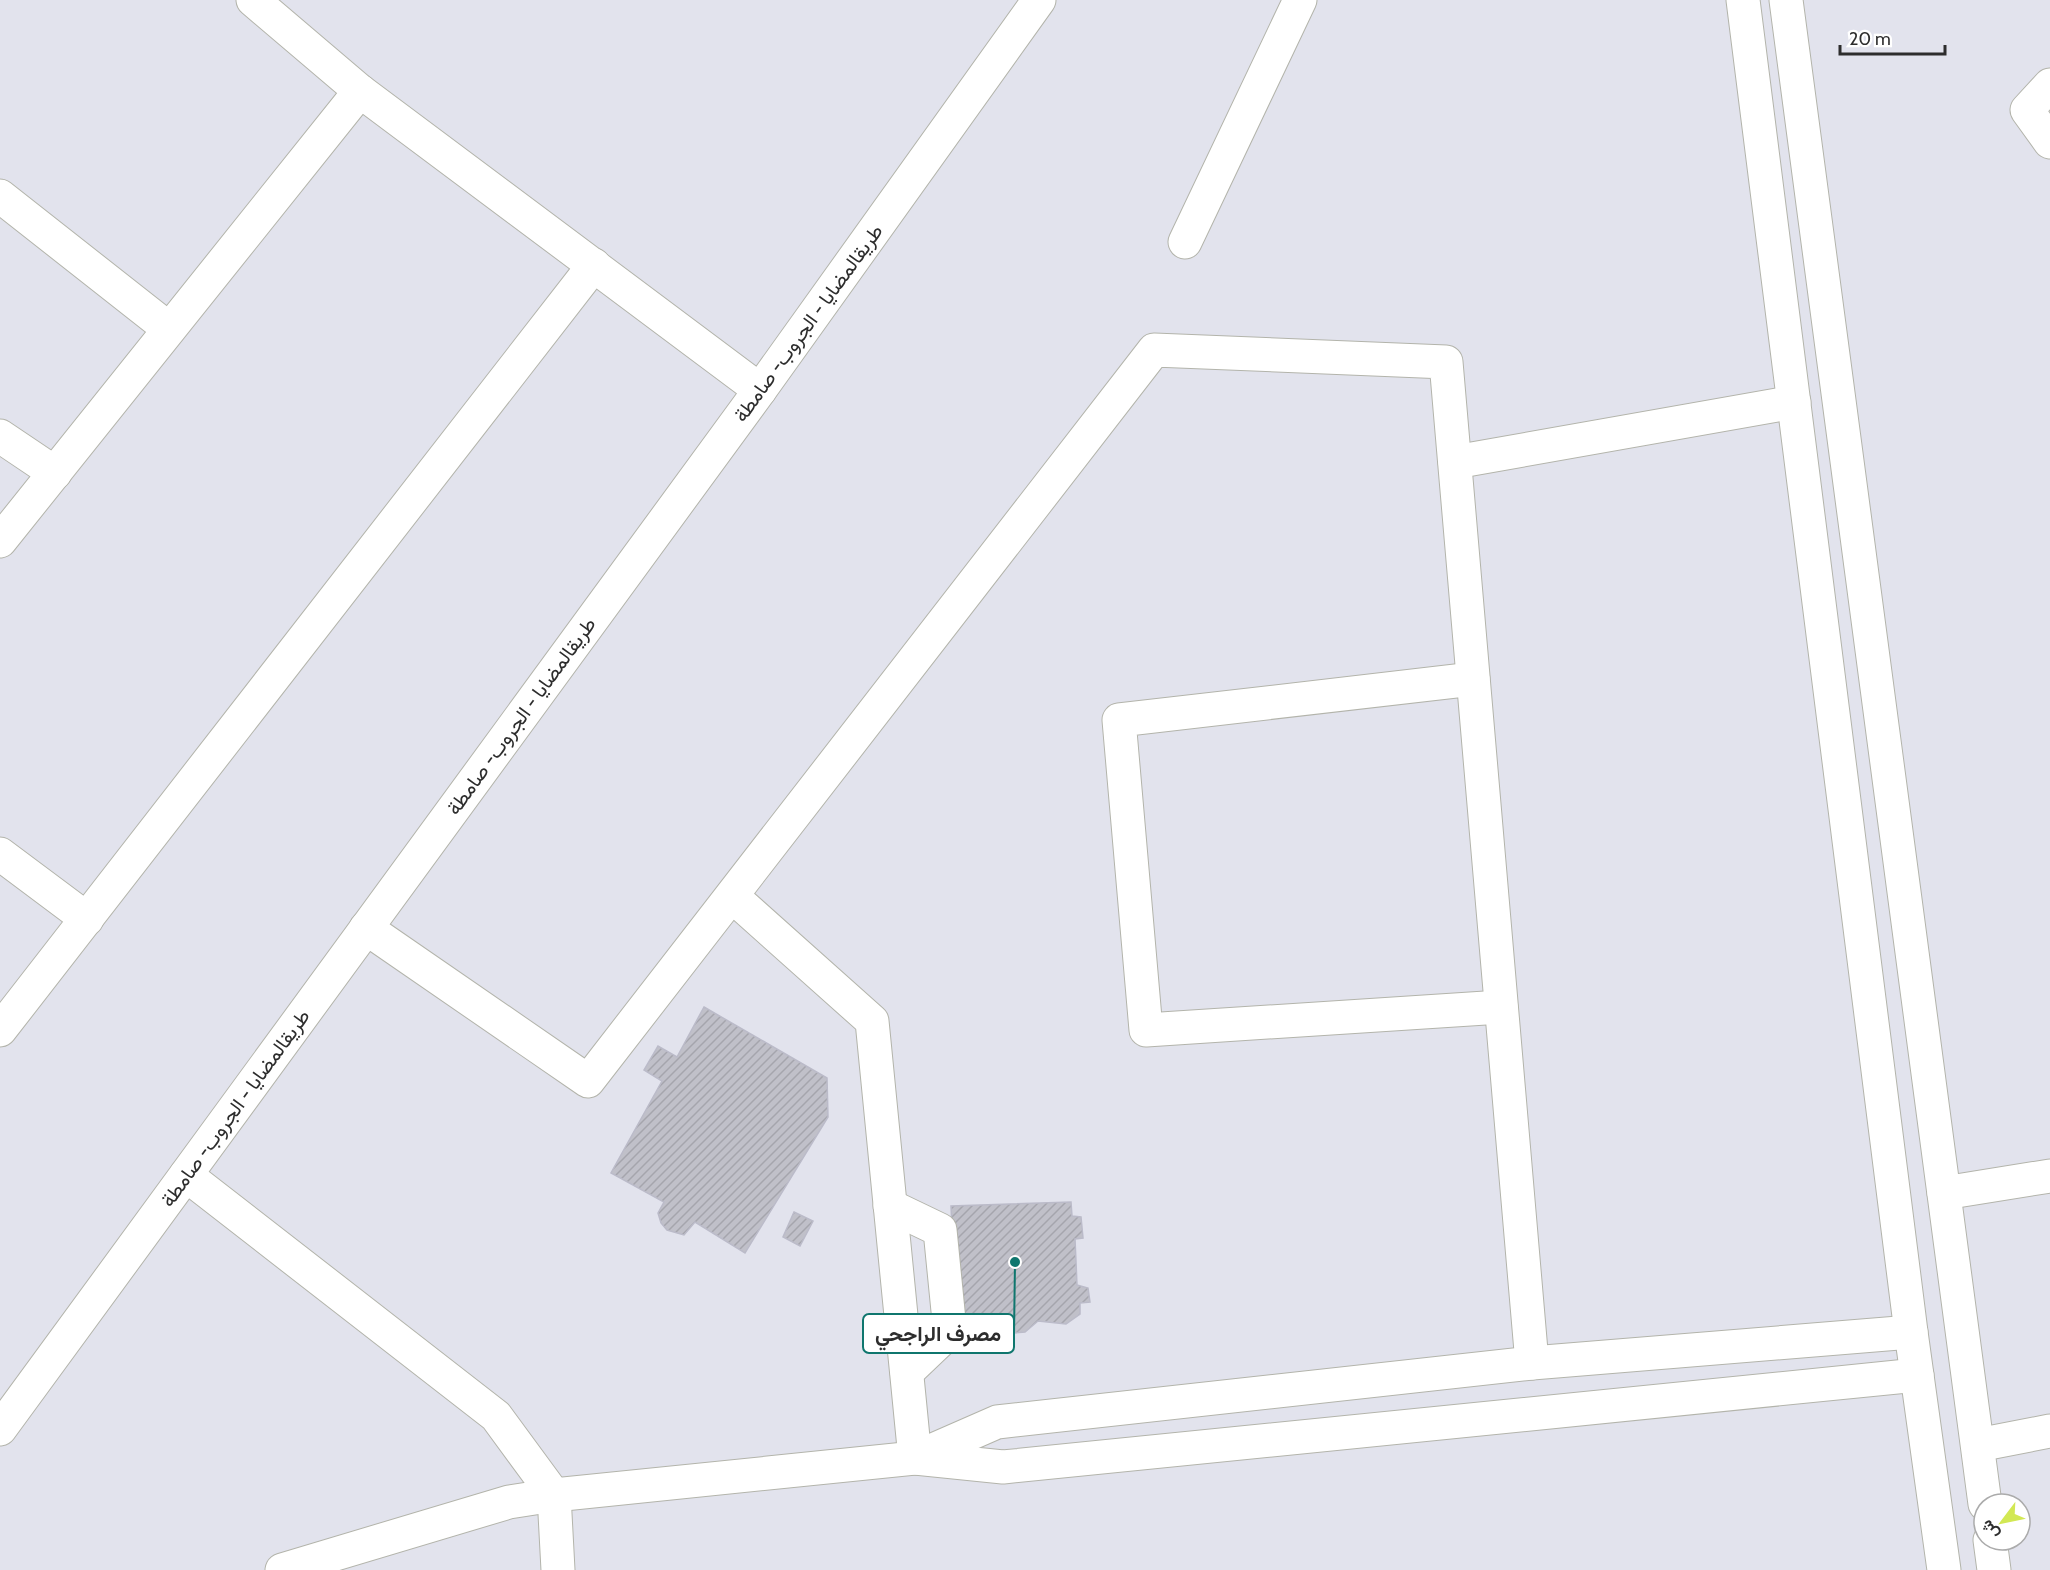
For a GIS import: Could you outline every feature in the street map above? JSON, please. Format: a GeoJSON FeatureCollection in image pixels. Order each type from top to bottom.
{"type":"FeatureCollection","features":[{"type":"Feature","properties":{"kind":"street"},"geometry":{"type":"LineString","coordinates":[[254,0],[360,91],[760,390]]}},
{"type":"Feature","properties":{"kind":"street","name":"طريقالمضايا - الجروب- صامطة"},"geometry":{"type":"LineString","coordinates":[[0,1429],[760,390],[1039,0]]}},
{"type":"Feature","properties":{"kind":"street"},"geometry":{"type":"LineString","coordinates":[[1185,242],[1300,0]]}},
{"type":"Feature","properties":{"kind":"street"},"geometry":{"type":"LineString","coordinates":[[1743,0],[1911,1332],[1944,1570]]}},
{"type":"Feature","properties":{"kind":"street"},"geometry":{"type":"LineString","coordinates":[[1786,0],[1983,1492]]}},
{"type":"Feature","properties":{"kind":"street"},"geometry":{"type":"LineString","coordinates":[[2050,85],[2027,110],[2050,142]]}},
{"type":"Feature","properties":{"kind":"street"},"geometry":{"type":"LineString","coordinates":[[0,541],[360,91]]}},
{"type":"Feature","properties":{"kind":"street"},"geometry":{"type":"LineString","coordinates":[[0,196],[169,329]]}},
{"type":"Feature","properties":{"kind":"street"},"geometry":{"type":"LineString","coordinates":[[0,1030],[594,265]]}},
{"type":"Feature","properties":{"kind":"street"},"geometry":{"type":"LineString","coordinates":[[366,928],[588,1081],[1154,350],[1446,362],[1532,1363]]}},
{"type":"Feature","properties":{"kind":"street"},"geometry":{"type":"LineString","coordinates":[[1455,462],[1794,402]]}},
{"type":"Feature","properties":{"kind":"street"},"geometry":{"type":"LineString","coordinates":[[0,436],[55,473]]}},
{"type":"Feature","properties":{"kind":"street"},"geometry":{"type":"LineString","coordinates":[[1473,679],[1119,720],[1146,1030],[1501,1007]]}},
{"type":"Feature","properties":{"kind":"street"},"geometry":{"type":"LineString","coordinates":[[0,854],[87,919]]}},
{"type":"Feature","properties":{"kind":"street"},"geometry":{"type":"LineString","coordinates":[[732,896],[872,1021],[915,1458]]}},
{"type":"Feature","properties":{"kind":"street"},"geometry":{"type":"LineString","coordinates":[[186,1175],[496,1416],[554,1495],[558,1570]]}},
{"type":"Feature","properties":{"kind":"street"},"geometry":{"type":"LineString","coordinates":[[1944,1192],[2050,1176]]}},
{"type":"Feature","properties":{"kind":"street"},"geometry":{"type":"LineString","coordinates":[[890,1206],[940,1230],[950,1331],[907,1372]]}},
{"type":"Feature","properties":{"kind":"street"},"geometry":{"type":"LineString","coordinates":[[915,1458],[997,1422],[1532,1363],[1802,1343],[1911,1332]]}},
{"type":"Feature","properties":{"kind":"street"},"geometry":{"type":"LineString","coordinates":[[1802,1343],[1808,1386]]}},
{"type":"Feature","properties":{"kind":"street"},"geometry":{"type":"LineString","coordinates":[[282,1570],[509,1502],[554,1495],[915,1458],[1003,1467],[1917,1375]]}},
{"type":"Feature","properties":{"kind":"street"},"geometry":{"type":"LineString","coordinates":[[1977,1445],[2050,1431]]}},
{"type":"Feature","properties":{"kind":"street"},"geometry":{"type":"LineString","coordinates":[[1992,1552],[1994,1570]]}},
{"type":"Feature","properties":{"kind":"building"},"geometry":{"type":"Polygon","coordinates":[[[704,1007],[827,1078],[828,1117],[745,1253],[695,1222],[684,1235],[667,1230],[661,1223],[658,1213],[664,1202],[611,1173],[662,1081],[644,1070],[658,1046],[677,1057],[704,1007]]]}},
{"type":"Feature","properties":{"kind":"building"},"geometry":{"type":"Polygon","coordinates":[[[1071,1202],[1072,1216],[1081,1217],[1083,1238],[1075,1239],[1077,1285],[1088,1288],[1090,1302],[1080,1303],[1080,1314],[1066,1324],[1038,1321],[1025,1332],[1014,1333],[1003,1330],[995,1323],[987,1329],[965,1329],[956,1316],[951,1206],[1071,1202]]]}},
{"type":"Feature","properties":{"kind":"building"},"geometry":{"type":"Polygon","coordinates":[[[794,1212],[813,1221],[800,1246],[783,1237],[794,1212]]]}},
{"type":"Feature","properties":{"kind":"place","name":"مصرف الراجحي"},"geometry":{"type":"Point","coordinates":[1015,1262]}}]}
